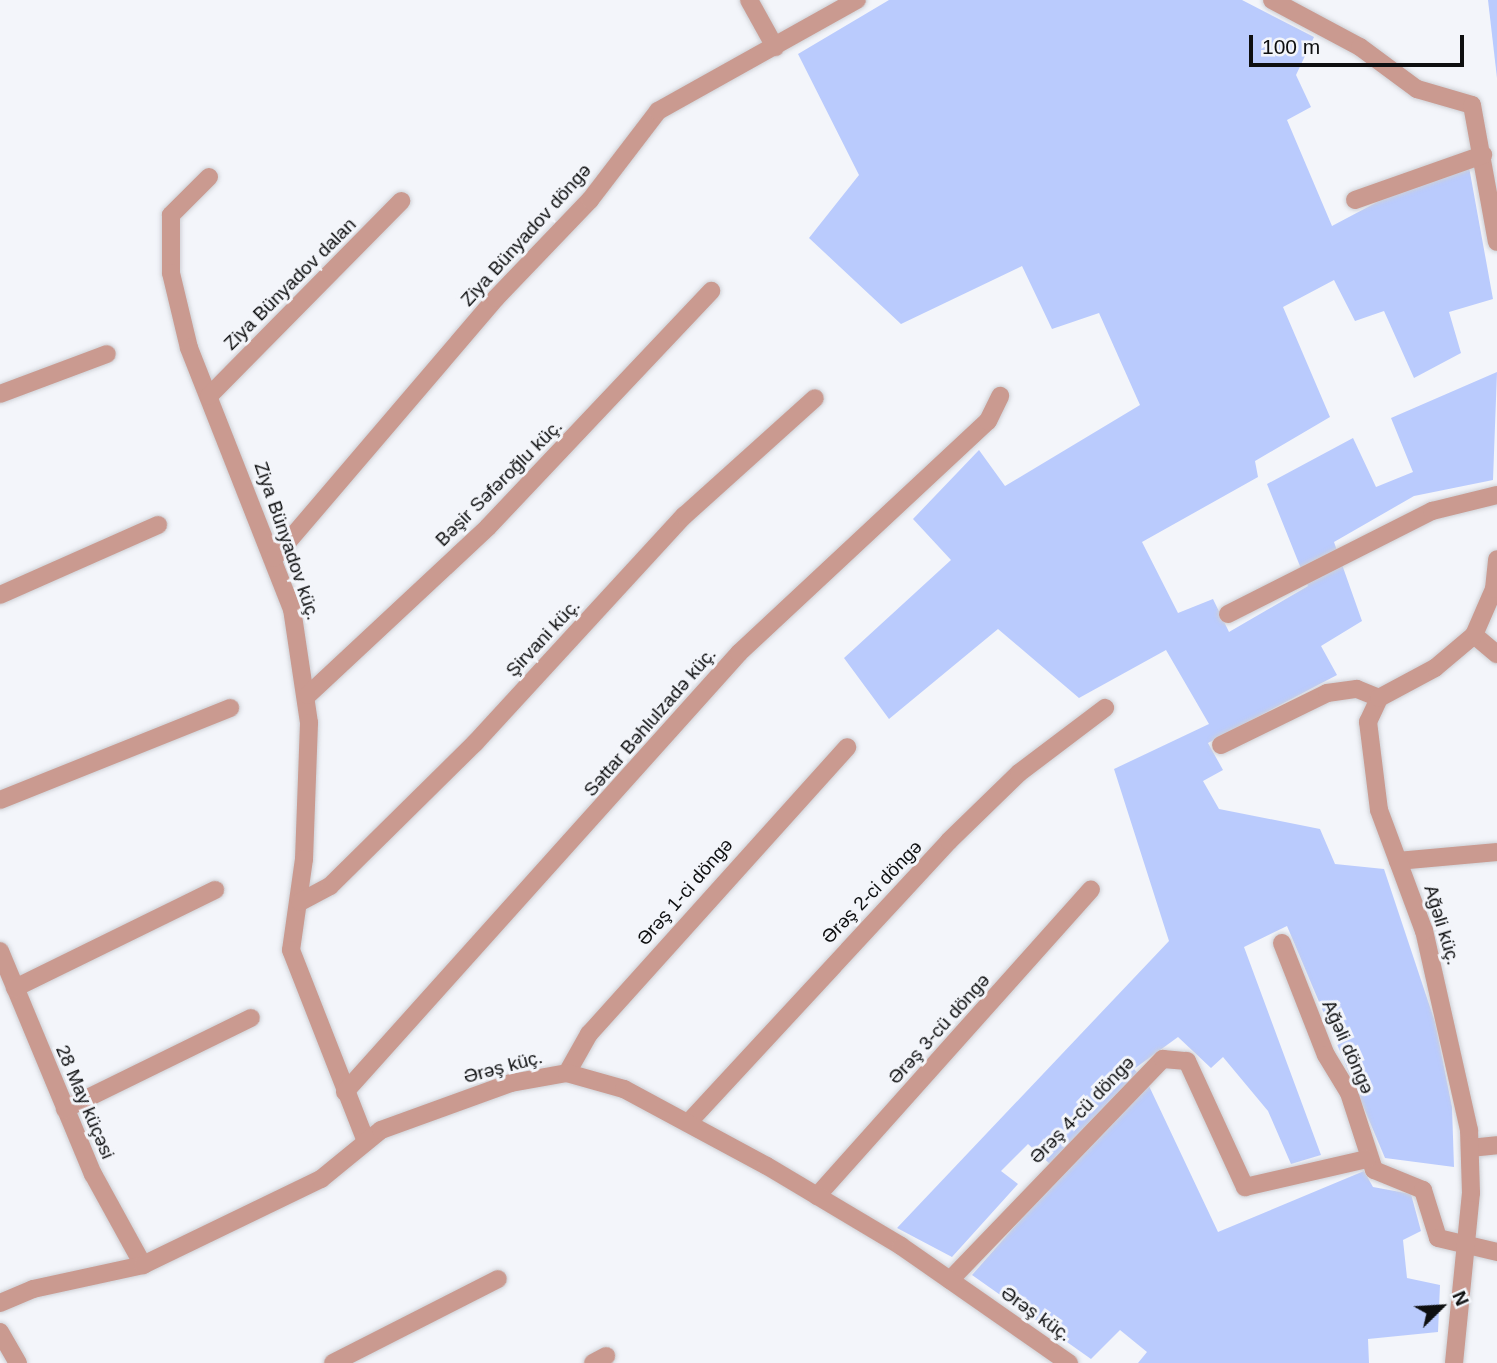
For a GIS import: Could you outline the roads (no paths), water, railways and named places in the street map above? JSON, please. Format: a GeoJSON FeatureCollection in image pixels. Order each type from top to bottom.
{"type":"FeatureCollection","features":[{"type":"Feature","properties":{"kind":"street"},"geometry":{"type":"LineString","coordinates":[[749,0],[775,47]]}},
{"type":"Feature","properties":{"kind":"street","name":"Ziya Bünyadov döngə"},"geometry":{"type":"LineString","coordinates":[[274,558],[496,298],[590,200],[657,111],[857,0]]}},
{"type":"Feature","properties":{"kind":"street"},"geometry":{"type":"LineString","coordinates":[[1272,0],[1360,47],[1417,89],[1472,105],[1497,242]]}},
{"type":"Feature","properties":{"kind":"street"},"geometry":{"type":"LineString","coordinates":[[1356,200],[1483,155]]}},
{"type":"Feature","properties":{"kind":"street","name":"Ziya Bünyadov küç."},"geometry":{"type":"LineString","coordinates":[[209,177],[177,205],[166,233],[179,315],[274,558],[308,695],[300,902],[292,933],[294,967],[366,1140]]}},
{"type":"Feature","properties":{"kind":"street","name":"Ziya Bünyadov dalan"},"geometry":{"type":"LineString","coordinates":[[209,396],[401,201]]}},
{"type":"Feature","properties":{"kind":"street","name":"Bəşir Səfəroğlu küç."},"geometry":{"type":"LineString","coordinates":[[308,695],[488,527],[712,291]]}},
{"type":"Feature","properties":{"kind":"street"},"geometry":{"type":"LineString","coordinates":[[0,394],[107,354]]}},
{"type":"Feature","properties":{"kind":"street","name":"Səttar Bəhlulzadə küç."},"geometry":{"type":"LineString","coordinates":[[345,1092],[739,653],[988,421],[1000,396]]}},
{"type":"Feature","properties":{"kind":"street","name":"Şirvani küç."},"geometry":{"type":"LineString","coordinates":[[300,902],[330,886],[475,743],[684,516],[815,398]]}},
{"type":"Feature","properties":{"kind":"street"},"geometry":{"type":"LineString","coordinates":[[1228,614],[1432,511],[1497,495]]}},
{"type":"Feature","properties":{"kind":"street"},"geometry":{"type":"LineString","coordinates":[[0,595],[158,525]]}},
{"type":"Feature","properties":{"kind":"street"},"geometry":{"type":"LineString","coordinates":[[1221,745],[1328,693],[1357,690],[1379,698],[1435,668],[1474,635],[1494,589],[1497,559]]}},
{"type":"Feature","properties":{"kind":"street"},"geometry":{"type":"LineString","coordinates":[[1474,635],[1497,654]]}},
{"type":"Feature","properties":{"kind":"street","name":"Ağəli küç."},"geometry":{"type":"LineString","coordinates":[[1379,698],[1368,722],[1371,764],[1398,861],[1421,920],[1458,1064],[1470,1148],[1466,1247],[1454,1363]]}},
{"type":"Feature","properties":{"kind":"street"},"geometry":{"type":"LineString","coordinates":[[0,800],[230,708]]}},
{"type":"Feature","properties":{"kind":"street","name":"Ərəş 2-ci döngə"},"geometry":{"type":"LineString","coordinates":[[688,1123],[949,841],[1019,773],[1105,708]]}},
{"type":"Feature","properties":{"kind":"street","name":"Ərəş 1-ci döngə"},"geometry":{"type":"LineString","coordinates":[[567,1073],[589,1034],[847,747]]}},
{"type":"Feature","properties":{"kind":"street"},"geometry":{"type":"LineString","coordinates":[[1398,861],[1497,852]]}},
{"type":"Feature","properties":{"kind":"street"},"geometry":{"type":"LineString","coordinates":[[15,988],[215,890]]}},
{"type":"Feature","properties":{"kind":"street","name":"Ərəş 3-cü döngə"},"geometry":{"type":"LineString","coordinates":[[817,1196],[1091,890]]}},
{"type":"Feature","properties":{"kind":"street","name":"Ağəli döngə"},"geometry":{"type":"LineString","coordinates":[[1282,943],[1326,1055],[1349,1093],[1367,1158]]}},
{"type":"Feature","properties":{"kind":"street","name":"28 May küçəsi"},"geometry":{"type":"LineString","coordinates":[[0,951],[65,1109],[143,1265]]}},
{"type":"Feature","properties":{"kind":"street"},"geometry":{"type":"LineString","coordinates":[[65,1109],[250,1018]]}},
{"type":"Feature","properties":{"kind":"street","name":"Ərəş 4-cü döngə"},"geometry":{"type":"LineString","coordinates":[[950,1280],[1163,1059],[1186,1061],[1245,1187],[1367,1158]]}},
{"type":"Feature","properties":{"kind":"street","name":"Ərəş küç."},"geometry":{"type":"LineString","coordinates":[[0,1303],[33,1289],[143,1265],[321,1179],[366,1140],[404,1120],[511,1083],[567,1073],[624,1089],[817,1196],[950,1280],[1069,1363]]}},
{"type":"Feature","properties":{"kind":"street"},"geometry":{"type":"LineString","coordinates":[[1470,1148],[1497,1145]]}},
{"type":"Feature","properties":{"kind":"street"},"geometry":{"type":"LineString","coordinates":[[1367,1158],[1380,1176],[1417,1184],[1433,1231],[1466,1247],[1497,1252]]}},
{"type":"Feature","properties":{"kind":"street"},"geometry":{"type":"LineString","coordinates":[[333,1363],[498,1279]]}},
{"type":"Feature","properties":{"kind":"street"},"geometry":{"type":"LineString","coordinates":[[0,1332],[18,1363]]}}]}
